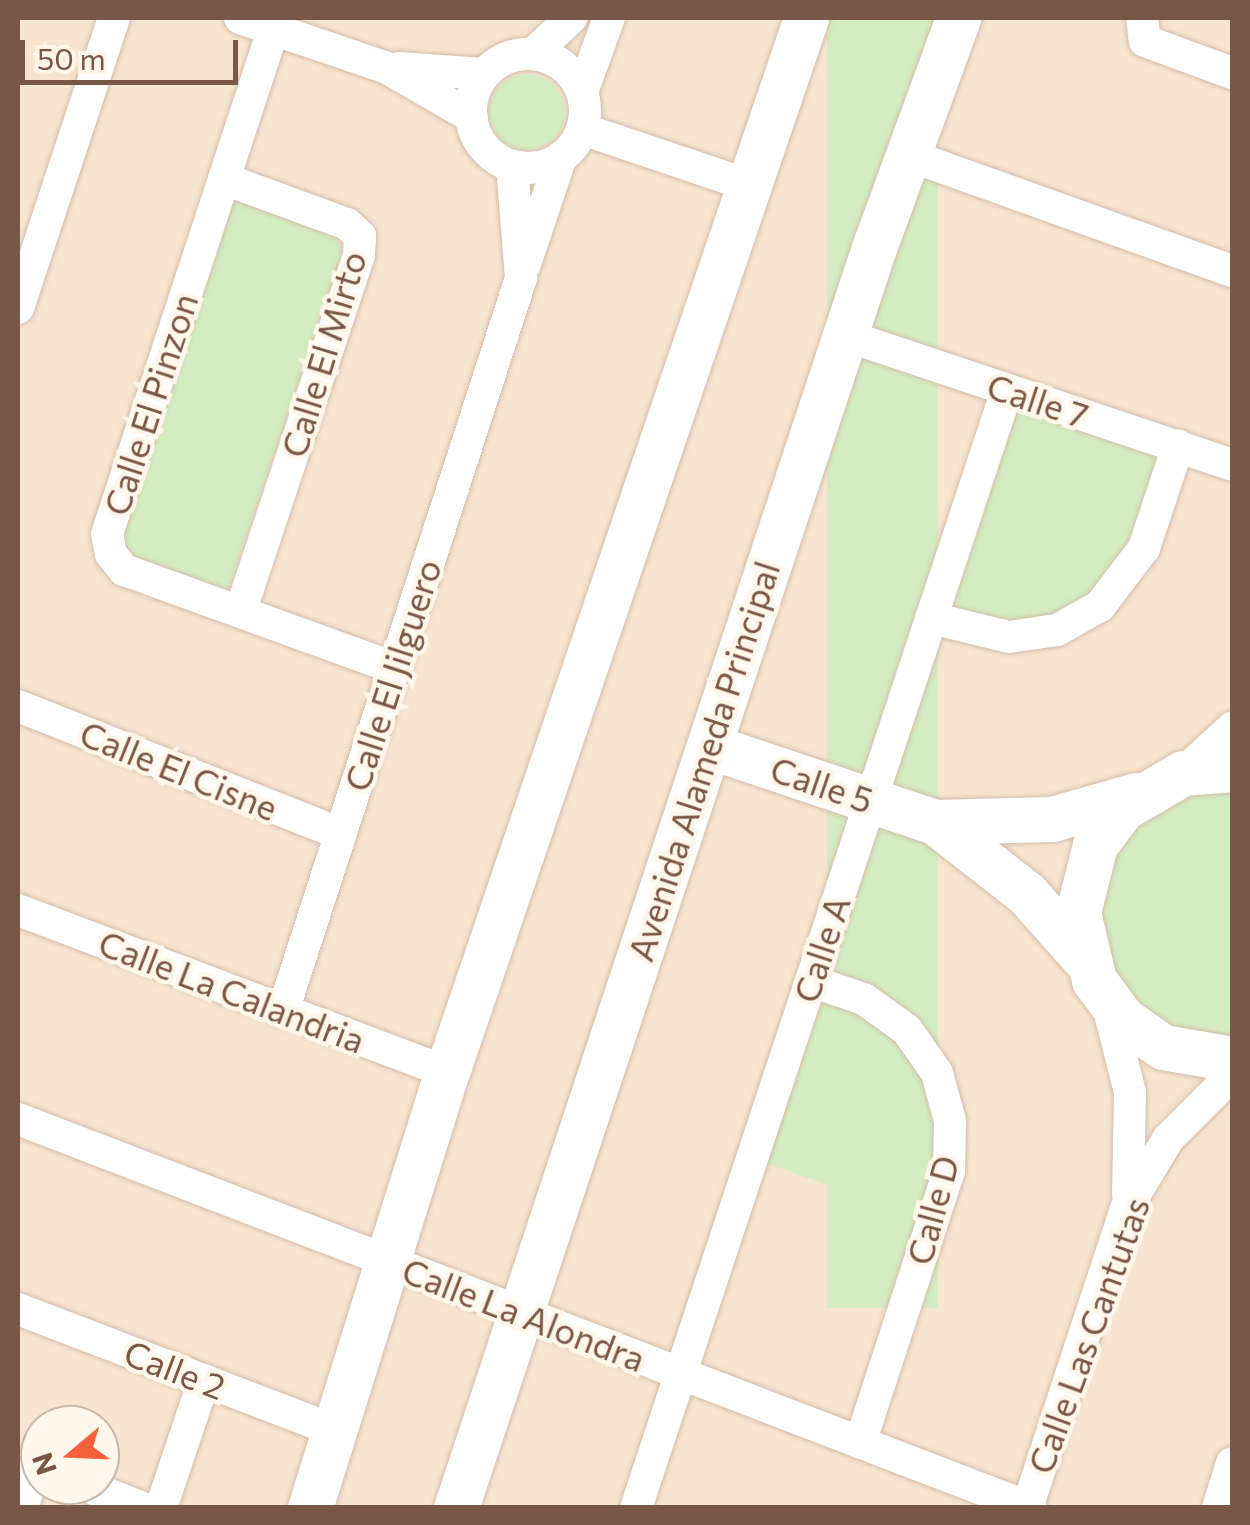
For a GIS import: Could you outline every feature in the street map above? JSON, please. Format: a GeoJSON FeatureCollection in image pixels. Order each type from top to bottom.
{"type":"FeatureCollection","features":[{"type":"Feature","properties":{"kind":"street"},"geometry":{"type":"LineString","coordinates":[[18,308],[114,18]]}},
{"type":"Feature","properties":{"kind":"street"},"geometry":{"type":"LineString","coordinates":[[240,18],[275,23],[384,67],[472,117]]}},
{"type":"Feature","properties":{"kind":"street"},"geometry":{"type":"LineString","coordinates":[[534,53],[572,18]]}},
{"type":"Feature","properties":{"kind":"street"},"geometry":{"type":"LineString","coordinates":[[521,278],[561,157],[582,130],[582,92],[610,18]]}},
{"type":"Feature","properties":{"kind":"street"},"geometry":{"type":"LineString","coordinates":[[310,1508],[384,1261],[745,184],[806,18]]}},
{"type":"Feature","properties":{"kind":"street","name":"Avenida Alameda Principal"},"geometry":{"type":"LineString","coordinates":[[456,1508],[844,335],[958,18]]}},
{"type":"Feature","properties":{"kind":"street","name":"Calle El Pinzon"},"geometry":{"type":"LineString","coordinates":[[275,23],[107,534],[110,554],[124,570],[395,668]]}},
{"type":"Feature","properties":{"kind":"street"},"geometry":{"type":"LineString","coordinates":[[1141,25],[1146,41],[1232,73]]}},
{"type":"Feature","properties":{"kind":"street"},"geometry":{"type":"LineString","coordinates":[[561,157],[546,165],[512,165],[484,147],[472,117],[484,74],[507,57],[534,53],[564,66],[582,92]]}},
{"type":"Feature","properties":{"kind":"street"},"geometry":{"type":"LineString","coordinates":[[384,67],[484,74]]}},
{"type":"Feature","properties":{"kind":"street"},"geometry":{"type":"LineString","coordinates":[[582,130],[745,184]]}},
{"type":"Feature","properties":{"kind":"street"},"geometry":{"type":"LineString","coordinates":[[908,155],[1232,271]]}},
{"type":"Feature","properties":{"kind":"street"},"geometry":{"type":"LineString","coordinates":[[512,165],[521,278]]}},
{"type":"Feature","properties":{"kind":"street","name":"Calle El Mirto"},"geometry":{"type":"LineString","coordinates":[[224,179],[347,224],[360,236],[359,254],[240,612]]}},
{"type":"Feature","properties":{"kind":"street","name":"Calle El Jilguero"},"geometry":{"type":"LineString","coordinates":[[283,1011],[521,278]]}},
{"type":"Feature","properties":{"kind":"street","name":"Calle 7"},"geometry":{"type":"LineString","coordinates":[[844,335],[1232,464]]}},
{"type":"Feature","properties":{"kind":"street","name":"Calle A"},"geometry":{"type":"LineString","coordinates":[[636,1508],[1007,390]]}},
{"type":"Feature","properties":{"kind":"street"},"geometry":{"type":"LineString","coordinates":[[931,618],[1009,638],[1057,630],[1100,606],[1144,548],[1178,446]]}},
{"type":"Feature","properties":{"kind":"street","name":"Calle El Cisne"},"geometry":{"type":"LineString","coordinates":[[26,707],[340,834]]}},
{"type":"Feature","properties":{"kind":"street"},"geometry":{"type":"LineString","coordinates":[[1183,774],[1232,728]]}},
{"type":"Feature","properties":{"kind":"street","name":"Calle 5"},"geometry":{"type":"LineString","coordinates":[[708,746],[935,822],[1027,894],[1085,959]]}},
{"type":"Feature","properties":{"kind":"street"},"geometry":{"type":"LineString","coordinates":[[1126,1209],[1134,1149],[1130,1092],[1107,1001],[1085,959],[1078,912],[1086,866],[1107,825],[1141,793],[1183,774],[1232,768]]}},
{"type":"Feature","properties":{"kind":"street","name":"Calle 5"},"geometry":{"type":"LineString","coordinates":[[935,822],[1052,819],[1141,793]]}},
{"type":"Feature","properties":{"kind":"street","name":"Calle La Calandria"},"geometry":{"type":"LineString","coordinates":[[18,910],[447,1072]]}},
{"type":"Feature","properties":{"kind":"street","name":"Calle D"},"geometry":{"type":"LineString","coordinates":[[811,981],[864,1000],[907,1030],[937,1073],[950,1121],[949,1172],[860,1442]]}},
{"type":"Feature","properties":{"kind":"street"},"geometry":{"type":"LineString","coordinates":[[1107,1001],[1163,1046],[1232,1060]]}},
{"type":"Feature","properties":{"kind":"street","name":"Calle Las Cantutas"},"geometry":{"type":"LineString","coordinates":[[1029,1507],[1126,1209],[1168,1140],[1232,1075]]}},
{"type":"Feature","properties":{"kind":"street","name":"Calle La Alondra"},"geometry":{"type":"LineString","coordinates":[[18,1119],[1029,1507]]}},
{"type":"Feature","properties":{"kind":"street","name":"Calle 2"},"geometry":{"type":"LineString","coordinates":[[18,1309],[333,1430]]}},
{"type":"Feature","properties":{"kind":"street"},"geometry":{"type":"LineString","coordinates":[[161,1508],[204,1380]]}},
{"type":"Feature","properties":{"kind":"street"},"geometry":{"type":"LineString","coordinates":[[1218,1508],[1232,1463]]}},
{"type":"Feature","properties":{"kind":"street"},"geometry":{"type":"LineString","coordinates":[[120,1499],[144,1508]]}},
{"type":"Feature","properties":{"kind":"shaded area"},"geometry":{"type":"Polygon","coordinates":[[[18,18],[1232,18],[1232,1507],[18,1507],[18,18]]]}},
{"type":"Feature","properties":{"kind":"green space"},"geometry":{"type":"Polygon","coordinates":[[[827,18],[938,18],[938,1308],[827,1308],[827,18]]]}},
{"type":"Feature","properties":{"kind":"green space"},"geometry":{"type":"Polygon","coordinates":[[[527,74],[554,85],[565,112],[554,139],[527,150],[500,139],[489,112],[500,85],[527,74]]]}},
{"type":"Feature","properties":{"kind":"green space"},"geometry":{"type":"Polygon","coordinates":[[[232,200],[337,233],[342,252],[228,591],[132,556],[122,542],[232,200]]]}},
{"type":"Feature","properties":{"kind":"green space"},"geometry":{"type":"Polygon","coordinates":[[[1017,406],[1160,454],[1115,576],[1059,616],[1019,624],[948,608],[1017,406]]]}},
{"type":"Feature","properties":{"kind":"green space"},"geometry":{"type":"Polygon","coordinates":[[[1232,783],[1232,1046],[1154,1028],[1100,962],[1096,878],[1143,808],[1232,783]]]}},
{"type":"Feature","properties":{"kind":"green space"},"geometry":{"type":"Polygon","coordinates":[[[822,995],[864,1010],[923,1070],[938,1117],[938,1162],[919,1217],[766,1163],[822,995]]]}}]}
